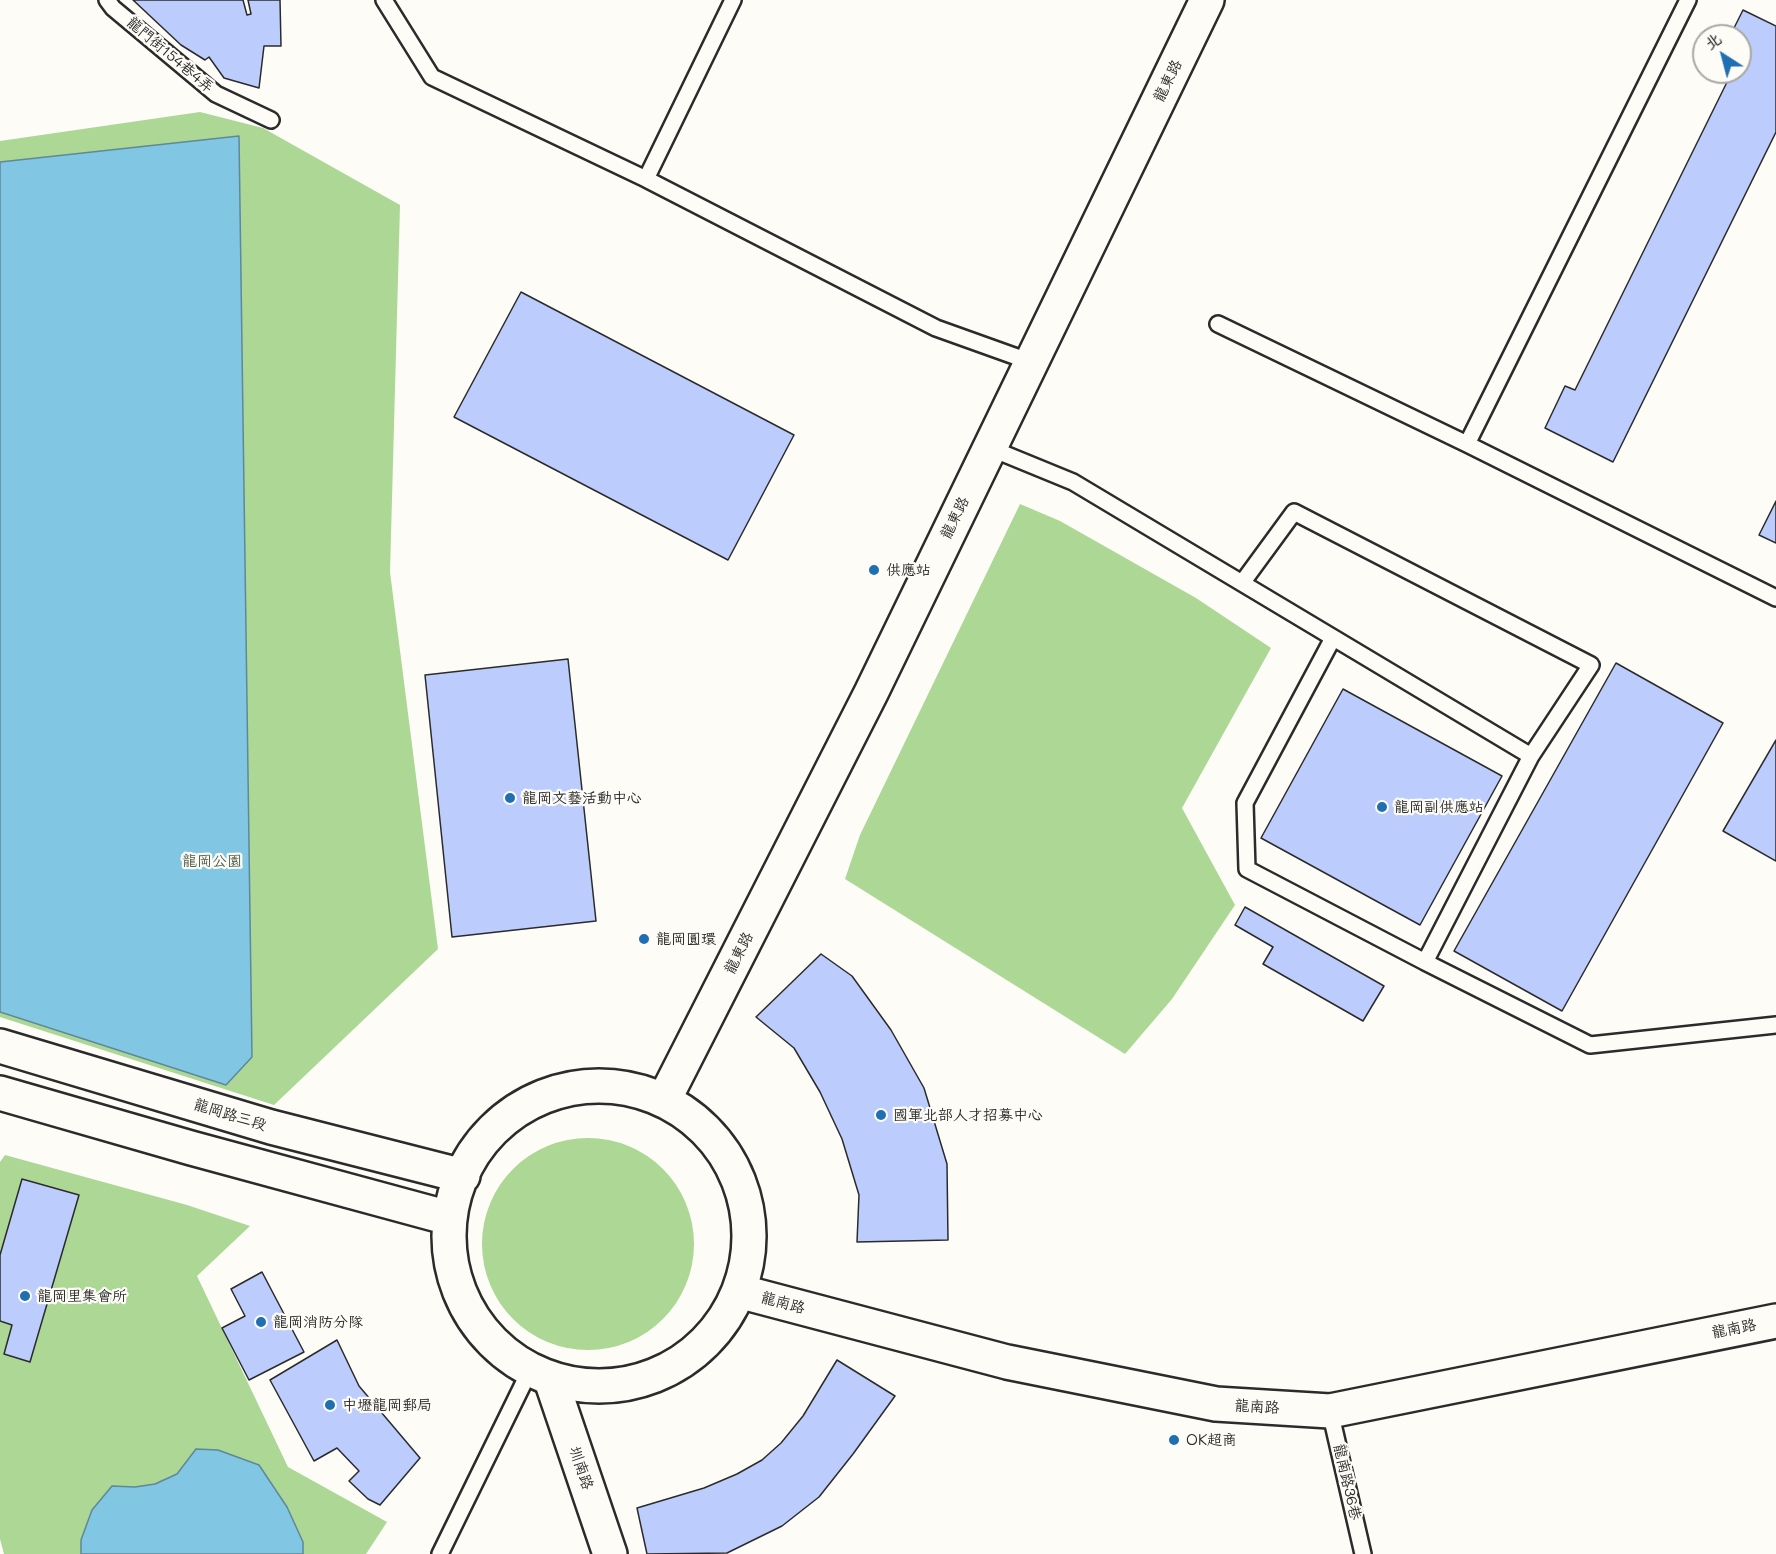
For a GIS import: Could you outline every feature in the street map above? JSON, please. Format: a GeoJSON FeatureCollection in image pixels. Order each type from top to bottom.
{"type":"FeatureCollection","features":[{"type":"Feature","properties":{"kind":"main road","name":"龍東路"},"geometry":{"type":"LineString","coordinates":[[665,1098],[871,693],[1208,0]]}},
{"type":"Feature","properties":{"kind":"main road","name":"龍岡路三段"},"geometry":{"type":"LineString","coordinates":[[0,1046],[271,1127],[463,1176]]}},
{"type":"Feature","properties":{"kind":"main road"},"geometry":{"type":"LineString","coordinates":[[579,1086],[623,1088],[665,1098],[705,1127],[730,1161],[747,1199],[748,1240],[742,1292],[721,1326],[690,1358],[646,1378],[609,1390],[542,1376],[498,1348],[473,1315],[453,1280],[447,1245],[449,1218],[463,1176],[486,1134],[521,1104],[579,1086]]}},
{"type":"Feature","properties":{"kind":"main road"},"geometry":{"type":"LineString","coordinates":[[0,1093],[449,1218]]}},
{"type":"Feature","properties":{"kind":"main road","name":"龍南路"},"geometry":{"type":"LineString","coordinates":[[742,1292],[1007,1362],[1204,1402],[1330,1411],[1776,1321]]}},
{"type":"Feature","properties":{"kind":"main road","name":"圳南路"},"geometry":{"type":"LineString","coordinates":[[542,1376],[610,1554]]}},
{"type":"Feature","properties":{"kind":"lane","name":"龍門街154巷4弄"},"geometry":{"type":"LineString","coordinates":[[107,0],[216,94],[271,120]]}},
{"type":"Feature","properties":{"kind":"lane"},"geometry":{"type":"LineString","coordinates":[[384,0],[432,77],[646,179],[936,328],[1031,362]]}},
{"type":"Feature","properties":{"kind":"lane"},"geometry":{"type":"LineString","coordinates":[[646,179],[733,0]]}},
{"type":"Feature","properties":{"kind":"lane"},"geometry":{"type":"LineString","coordinates":[[1467,444],[1688,0]]}},
{"type":"Feature","properties":{"kind":"lane"},"geometry":{"type":"LineString","coordinates":[[1218,324],[1467,444],[1776,598]]}},
{"type":"Feature","properties":{"kind":"lane"},"geometry":{"type":"LineString","coordinates":[[990,448],[1073,482],[1531,756]]}},
{"type":"Feature","properties":{"kind":"lane"},"geometry":{"type":"LineString","coordinates":[[1242,583],[1293,512],[1591,665],[1531,756],[1425,962]]}},
{"type":"Feature","properties":{"kind":"lane"},"geometry":{"type":"LineString","coordinates":[[1333,638],[1245,803],[1247,869],[1590,1045],[1776,1025]]}},
{"type":"Feature","properties":{"kind":"lane"},"geometry":{"type":"LineString","coordinates":[[440,1554],[542,1376]]}},
{"type":"Feature","properties":{"kind":"lane","name":"龍南路36巷"},"geometry":{"type":"LineString","coordinates":[[1330,1411],[1363,1554]]}},
{"type":"Feature","properties":{"kind":"green space","name":"龍岡公園"},"geometry":{"type":"Polygon","coordinates":[[[200,112],[263,128],[400,205],[390,572],[438,949],[274,1105],[0,1017],[0,141],[200,112]]]}},
{"type":"Feature","properties":{"kind":"green space"},"geometry":{"type":"Polygon","coordinates":[[[1020,504],[1060,521],[1196,598],[1271,648],[1182,808],[1235,905],[1172,999],[1125,1054],[845,879],[860,835],[1020,504]]]}},
{"type":"Feature","properties":{"kind":"green space"},"geometry":{"type":"Polygon","coordinates":[[[588,1138],[609,1140],[628,1146],[647,1156],[663,1169],[676,1185],[686,1204],[692,1223],[694,1244],[692,1265],[686,1284],[676,1303],[663,1319],[647,1332],[628,1342],[609,1348],[588,1350],[567,1348],[548,1342],[529,1332],[513,1319],[500,1303],[490,1284],[484,1265],[482,1244],[484,1223],[490,1204],[500,1185],[513,1169],[529,1156],[548,1146],[567,1140],[588,1138]]]}},
{"type":"Feature","properties":{"kind":"green space"},"geometry":{"type":"Polygon","coordinates":[[[5,1155],[187,1205],[250,1226],[197,1276],[288,1467],[387,1522],[366,1554],[4,1554],[0,1539],[0,1162],[5,1155]]]}},
{"type":"Feature","properties":{"kind":"water"},"geometry":{"type":"Polygon","coordinates":[[[239,136],[252,1057],[226,1085],[0,1012],[0,162],[239,136]]]}},
{"type":"Feature","properties":{"kind":"water"},"geometry":{"type":"Polygon","coordinates":[[[196,1449],[218,1450],[259,1465],[287,1507],[303,1542],[303,1554],[81,1554],[81,1540],[92,1510],[112,1486],[135,1487],[155,1484],[177,1474],[196,1449]]]}},
{"type":"Feature","properties":{"kind":"building"},"geometry":{"type":"Polygon","coordinates":[[[133,0],[243,0],[247,15],[251,14],[248,0],[280,0],[281,46],[264,46],[259,88],[224,78],[209,57],[205,60],[181,45],[133,0]]]}},
{"type":"Feature","properties":{"kind":"building"},"geometry":{"type":"Polygon","coordinates":[[[1743,10],[1776,26],[1776,132],[1613,462],[1545,428],[1565,386],[1575,390],[1726,84],[1752,84],[1752,24],[1736,24],[1743,10]]]}},
{"type":"Feature","properties":{"kind":"building"},"geometry":{"type":"Polygon","coordinates":[[[521,292],[794,435],[728,560],[454,417],[521,292]]]}},
{"type":"Feature","properties":{"kind":"building"},"geometry":{"type":"Polygon","coordinates":[[[1776,501],[1776,543],[1759,535],[1776,501]]]}},
{"type":"Feature","properties":{"kind":"building","name":"龍岡文藝活動中心"},"geometry":{"type":"Polygon","coordinates":[[[568,659],[596,921],[452,937],[425,675],[568,659]]]}},
{"type":"Feature","properties":{"kind":"building"},"geometry":{"type":"Polygon","coordinates":[[[1616,663],[1723,723],[1562,1011],[1454,951],[1616,663]]]}},
{"type":"Feature","properties":{"kind":"building","name":"龍岡副供應站"},"geometry":{"type":"Polygon","coordinates":[[[1343,689],[1502,776],[1420,925],[1261,838],[1343,689]]]}},
{"type":"Feature","properties":{"kind":"building"},"geometry":{"type":"Polygon","coordinates":[[[1776,740],[1776,861],[1723,831],[1776,740]]]}},
{"type":"Feature","properties":{"kind":"building"},"geometry":{"type":"Polygon","coordinates":[[[1245,907],[1384,986],[1363,1021],[1263,964],[1273,947],[1235,925],[1245,907]]]}},
{"type":"Feature","properties":{"kind":"building","name":"國軍北部人才招募中心"},"geometry":{"type":"Polygon","coordinates":[[[821,954],[852,976],[891,1030],[924,1088],[947,1164],[948,1240],[857,1242],[859,1195],[842,1139],[820,1092],[794,1048],[756,1017],[821,954]]]}},
{"type":"Feature","properties":{"kind":"building","name":"龍岡里集會所"},"geometry":{"type":"Polygon","coordinates":[[[22,1179],[79,1195],[30,1362],[4,1354],[12,1325],[0,1321],[0,1255],[22,1179]]]}},
{"type":"Feature","properties":{"kind":"building","name":"龍岡消防分隊"},"geometry":{"type":"Polygon","coordinates":[[[262,1272],[304,1352],[249,1380],[222,1328],[245,1316],[231,1289],[262,1272]]]}},
{"type":"Feature","properties":{"kind":"building","name":"中壢龍岡郵局"},"geometry":{"type":"Polygon","coordinates":[[[337,1340],[359,1386],[420,1458],[380,1505],[368,1499],[349,1481],[359,1471],[337,1448],[314,1461],[270,1380],[337,1340]]]}},
{"type":"Feature","properties":{"kind":"building"},"geometry":{"type":"Polygon","coordinates":[[[837,1360],[895,1396],[819,1497],[782,1526],[727,1553],[647,1554],[637,1508],[704,1488],[762,1460],[781,1443],[803,1416],[837,1360]]]}},
{"type":"Feature","properties":{"kind":"place","name":"供應站"},"geometry":{"type":"Point","coordinates":[874,570]}},
{"type":"Feature","properties":{"kind":"place","name":"龍岡文藝活動中心"},"geometry":{"type":"Point","coordinates":[510,798]}},
{"type":"Feature","properties":{"kind":"place","name":"龍岡副供應站"},"geometry":{"type":"Point","coordinates":[1382,807]}},
{"type":"Feature","properties":{"kind":"place","name":"龍岡圓環"},"geometry":{"type":"Point","coordinates":[644,939]}},
{"type":"Feature","properties":{"kind":"place","name":"國軍北部人才招募中心"},"geometry":{"type":"Point","coordinates":[881,1115]}},
{"type":"Feature","properties":{"kind":"place","name":"龍岡里集會所"},"geometry":{"type":"Point","coordinates":[25,1296]}},
{"type":"Feature","properties":{"kind":"place","name":"龍岡消防分隊"},"geometry":{"type":"Point","coordinates":[261,1322]}},
{"type":"Feature","properties":{"kind":"place","name":"中壢龍岡郵局"},"geometry":{"type":"Point","coordinates":[330,1405]}},
{"type":"Feature","properties":{"kind":"place","name":"OK超商"},"geometry":{"type":"Point","coordinates":[1174,1440]}}]}
